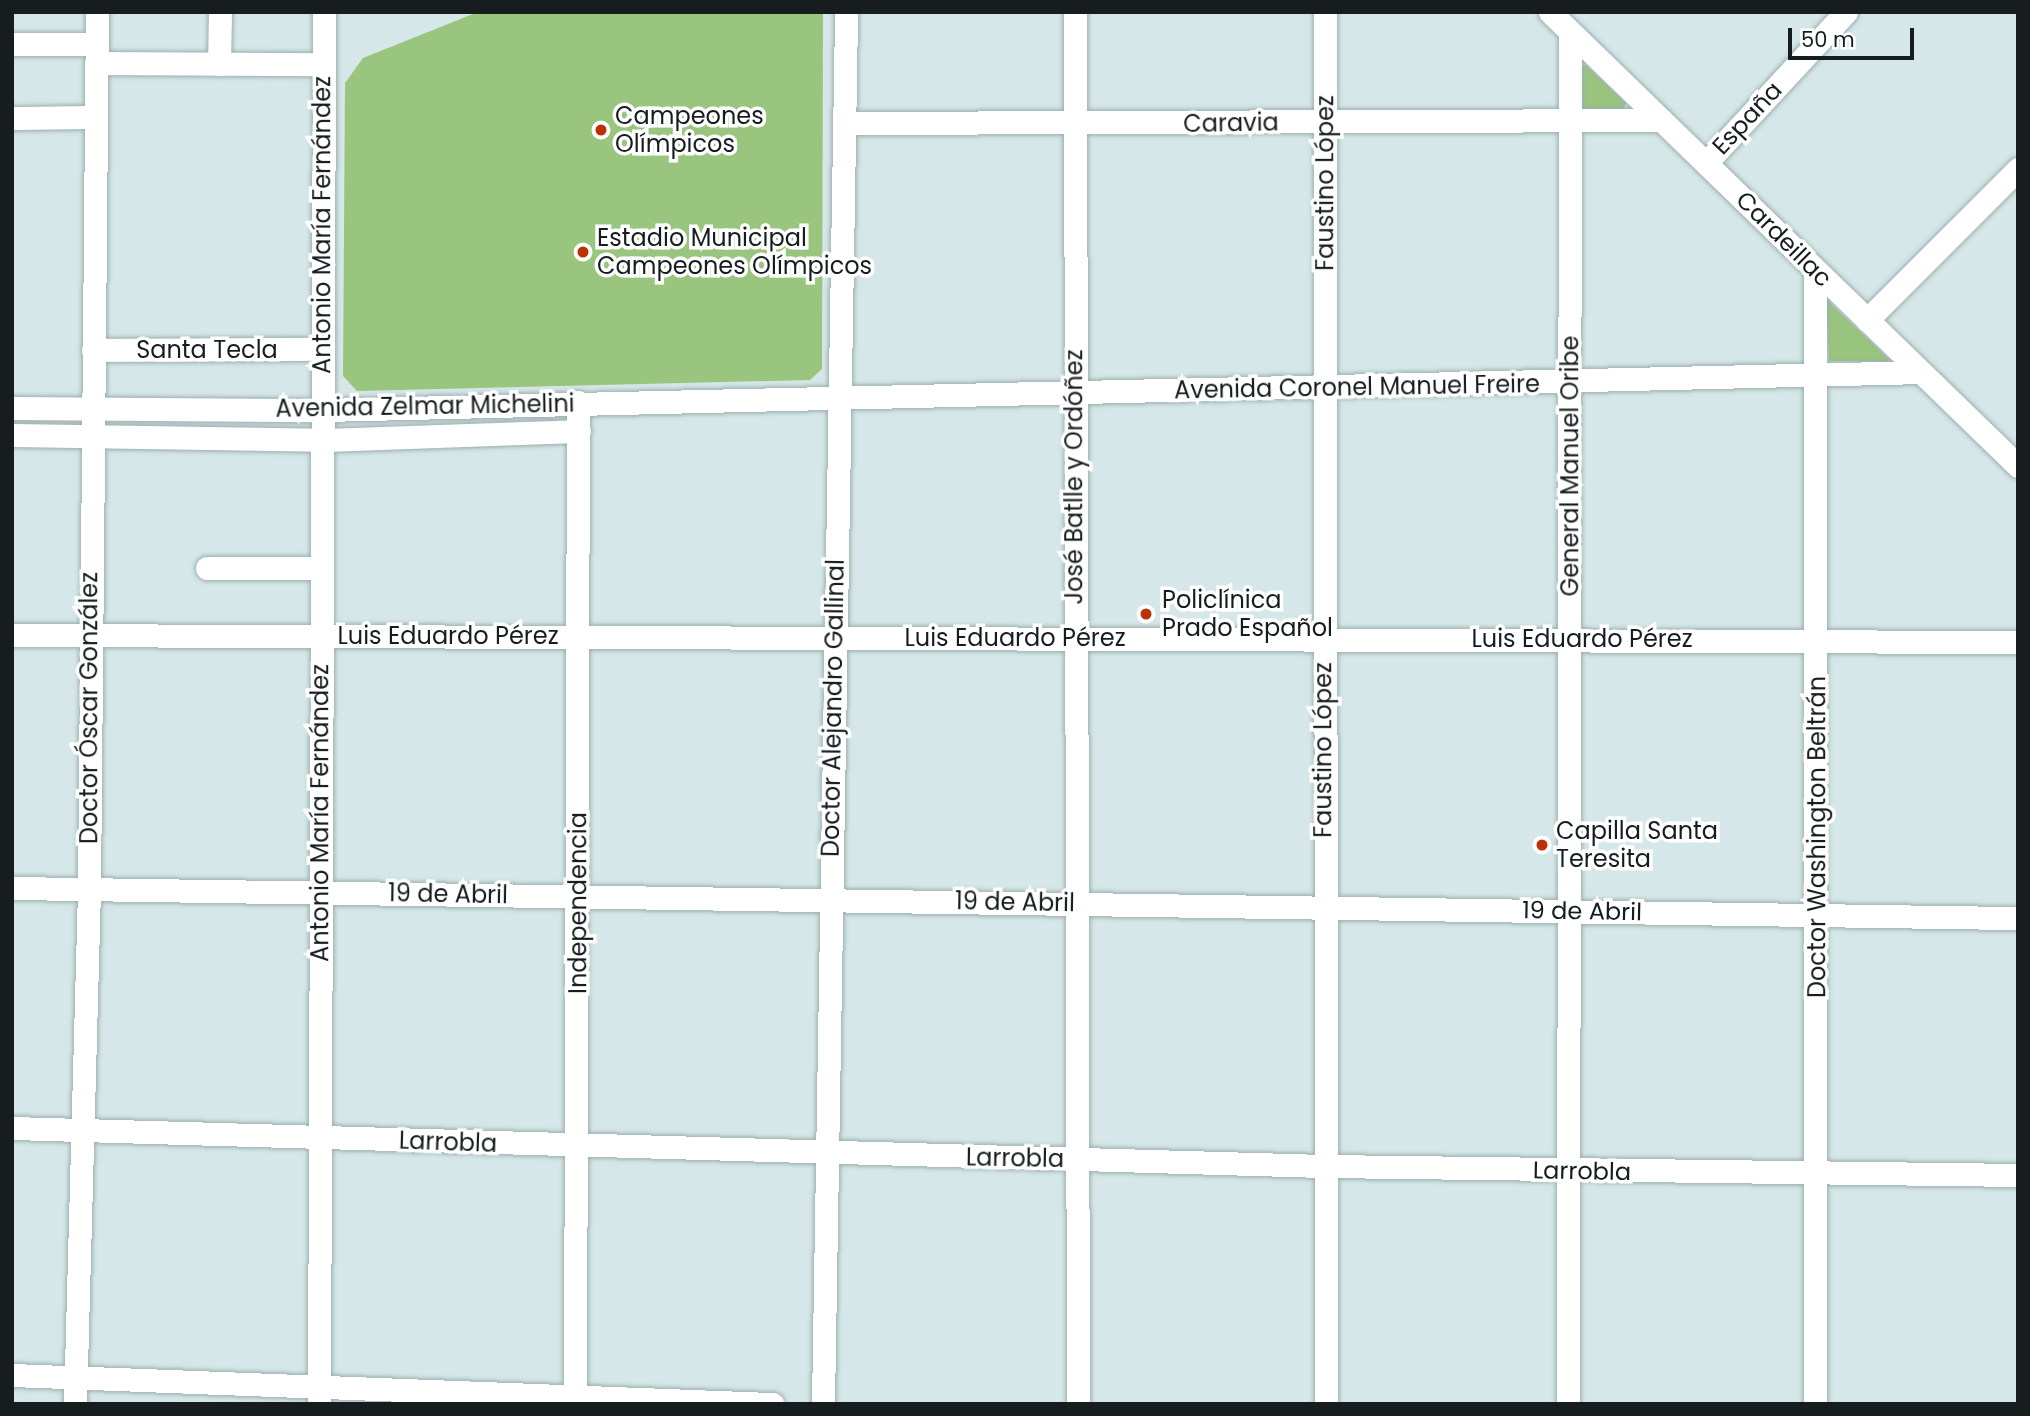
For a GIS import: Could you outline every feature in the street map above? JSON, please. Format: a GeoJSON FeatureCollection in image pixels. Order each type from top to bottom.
{"type":"FeatureCollection","features":[{"type":"Feature","properties":{"kind":"street","name":"Doctor Óscar González"},"geometry":{"type":"LineString","coordinates":[[75,1404],[89,890],[91,439],[97,12]]}},
{"type":"Feature","properties":{"kind":"street"},"geometry":{"type":"LineString","coordinates":[[219,64],[220,12]]}},
{"type":"Feature","properties":{"kind":"street","name":"Antonio María Fernández"},"geometry":{"type":"LineString","coordinates":[[319,1396],[324,12]]}},
{"type":"Feature","properties":{"kind":"street","name":"Doctor Alejandro Gallinal"},"geometry":{"type":"LineString","coordinates":[[823,1404],[832,637],[845,12]]}},
{"type":"Feature","properties":{"kind":"street","name":"José Batlle y Ordóñez"},"geometry":{"type":"LineString","coordinates":[[1075,12],[1072,903],[1080,1159],[1078,1404]]}},
{"type":"Feature","properties":{"kind":"street","name":"Faustino López"},"geometry":{"type":"LineString","coordinates":[[1325,12],[1323,907],[1326,1404]]}},
{"type":"Feature","properties":{"kind":"street","name":"Cardeillac"},"geometry":{"type":"LineString","coordinates":[[1550,12],[2018,466]]}},
{"type":"Feature","properties":{"kind":"street","name":"España"},"geometry":{"type":"LineString","coordinates":[[1706,163],[1846,12]]}},
{"type":"Feature","properties":{"kind":"street","name":"General Manuel Oribe"},"geometry":{"type":"LineString","coordinates":[[1569,1404],[1570,32]]}},
{"type":"Feature","properties":{"kind":"street"},"geometry":{"type":"LineString","coordinates":[[12,44],[219,64],[323,64]]}},
{"type":"Feature","properties":{"kind":"street"},"geometry":{"type":"LineString","coordinates":[[12,118],[94,117]]}},
{"type":"Feature","properties":{"kind":"street","name":"Caravia"},"geometry":{"type":"LineString","coordinates":[[844,123],[1074,125],[1661,120]]}},
{"type":"Feature","properties":{"kind":"street"},"geometry":{"type":"LineString","coordinates":[[1867,320],[2018,169]]}},
{"type":"Feature","properties":{"kind":"street","name":"Doctor Washington Beltrán"},"geometry":{"type":"LineString","coordinates":[[1815,271],[1815,1404]]}},
{"type":"Feature","properties":{"kind":"street","name":"Santa Tecla"},"geometry":{"type":"LineString","coordinates":[[93,350],[321,349]]}},
{"type":"Feature","properties":{"kind":"street","name":"Avenida Coronel Manuel Freire"},"geometry":{"type":"LineString","coordinates":[[838,399],[1813,377],[1919,372]]}},
{"type":"Feature","properties":{"kind":"street","name":"Avenida Zelmar Michelini"},"geometry":{"type":"LineString","coordinates":[[12,408],[92,412],[323,410],[578,402],[838,399]]}},
{"type":"Feature","properties":{"kind":"street","name":"Independencia"},"geometry":{"type":"LineString","coordinates":[[575,1399],[581,636],[578,402]]}},
{"type":"Feature","properties":{"kind":"street"},"geometry":{"type":"LineString","coordinates":[[17,430],[91,439],[322,440],[579,431]]}},
{"type":"Feature","properties":{"kind":"street"},"geometry":{"type":"LineString","coordinates":[[207,568],[322,568]]}},
{"type":"Feature","properties":{"kind":"street","name":"Luis Eduardo Pérez"},"geometry":{"type":"LineString","coordinates":[[12,635],[1074,639],[1324,637],[2018,642]]}},
{"type":"Feature","properties":{"kind":"street","name":"19 de Abril"},"geometry":{"type":"LineString","coordinates":[[12,888],[2018,918]]}},
{"type":"Feature","properties":{"kind":"street","name":"Larrobla"},"geometry":{"type":"LineString","coordinates":[[12,1128],[1325,1166],[2018,1175]]}},
{"type":"Feature","properties":{"kind":"street"},"geometry":{"type":"LineString","coordinates":[[12,1375],[76,1377],[319,1396],[772,1404]]}},
{"type":"Feature","properties":{"kind":"green space","name":"Estadio Municipal Campeones Olímpicos"},"geometry":{"type":"Polygon","coordinates":[[[478,12],[823,12],[822,369],[810,380],[357,391],[343,376],[345,83],[363,58],[478,12]]]}},
{"type":"Feature","properties":{"kind":"green space"},"geometry":{"type":"Polygon","coordinates":[[[1586,65],[1626,103],[1623,111],[1581,109],[1577,66],[1586,65]]]}},
{"type":"Feature","properties":{"kind":"green space"},"geometry":{"type":"Polygon","coordinates":[[[1826,299],[1889,359],[1887,362],[1829,361],[1826,299]]]}},
{"type":"Feature","properties":{"kind":"place","name":"Campeones Olímpicos"},"geometry":{"type":"Point","coordinates":[601,130]}},
{"type":"Feature","properties":{"kind":"place","name":"Estadio Municipal Campeones Olímpicos"},"geometry":{"type":"Point","coordinates":[583,252]}},
{"type":"Feature","properties":{"kind":"place","name":"Policlínica Prado Español"},"geometry":{"type":"Point","coordinates":[1146,614]}},
{"type":"Feature","properties":{"kind":"place","name":"Capilla Santa Teresita"},"geometry":{"type":"Point","coordinates":[1542,845]}}]}
